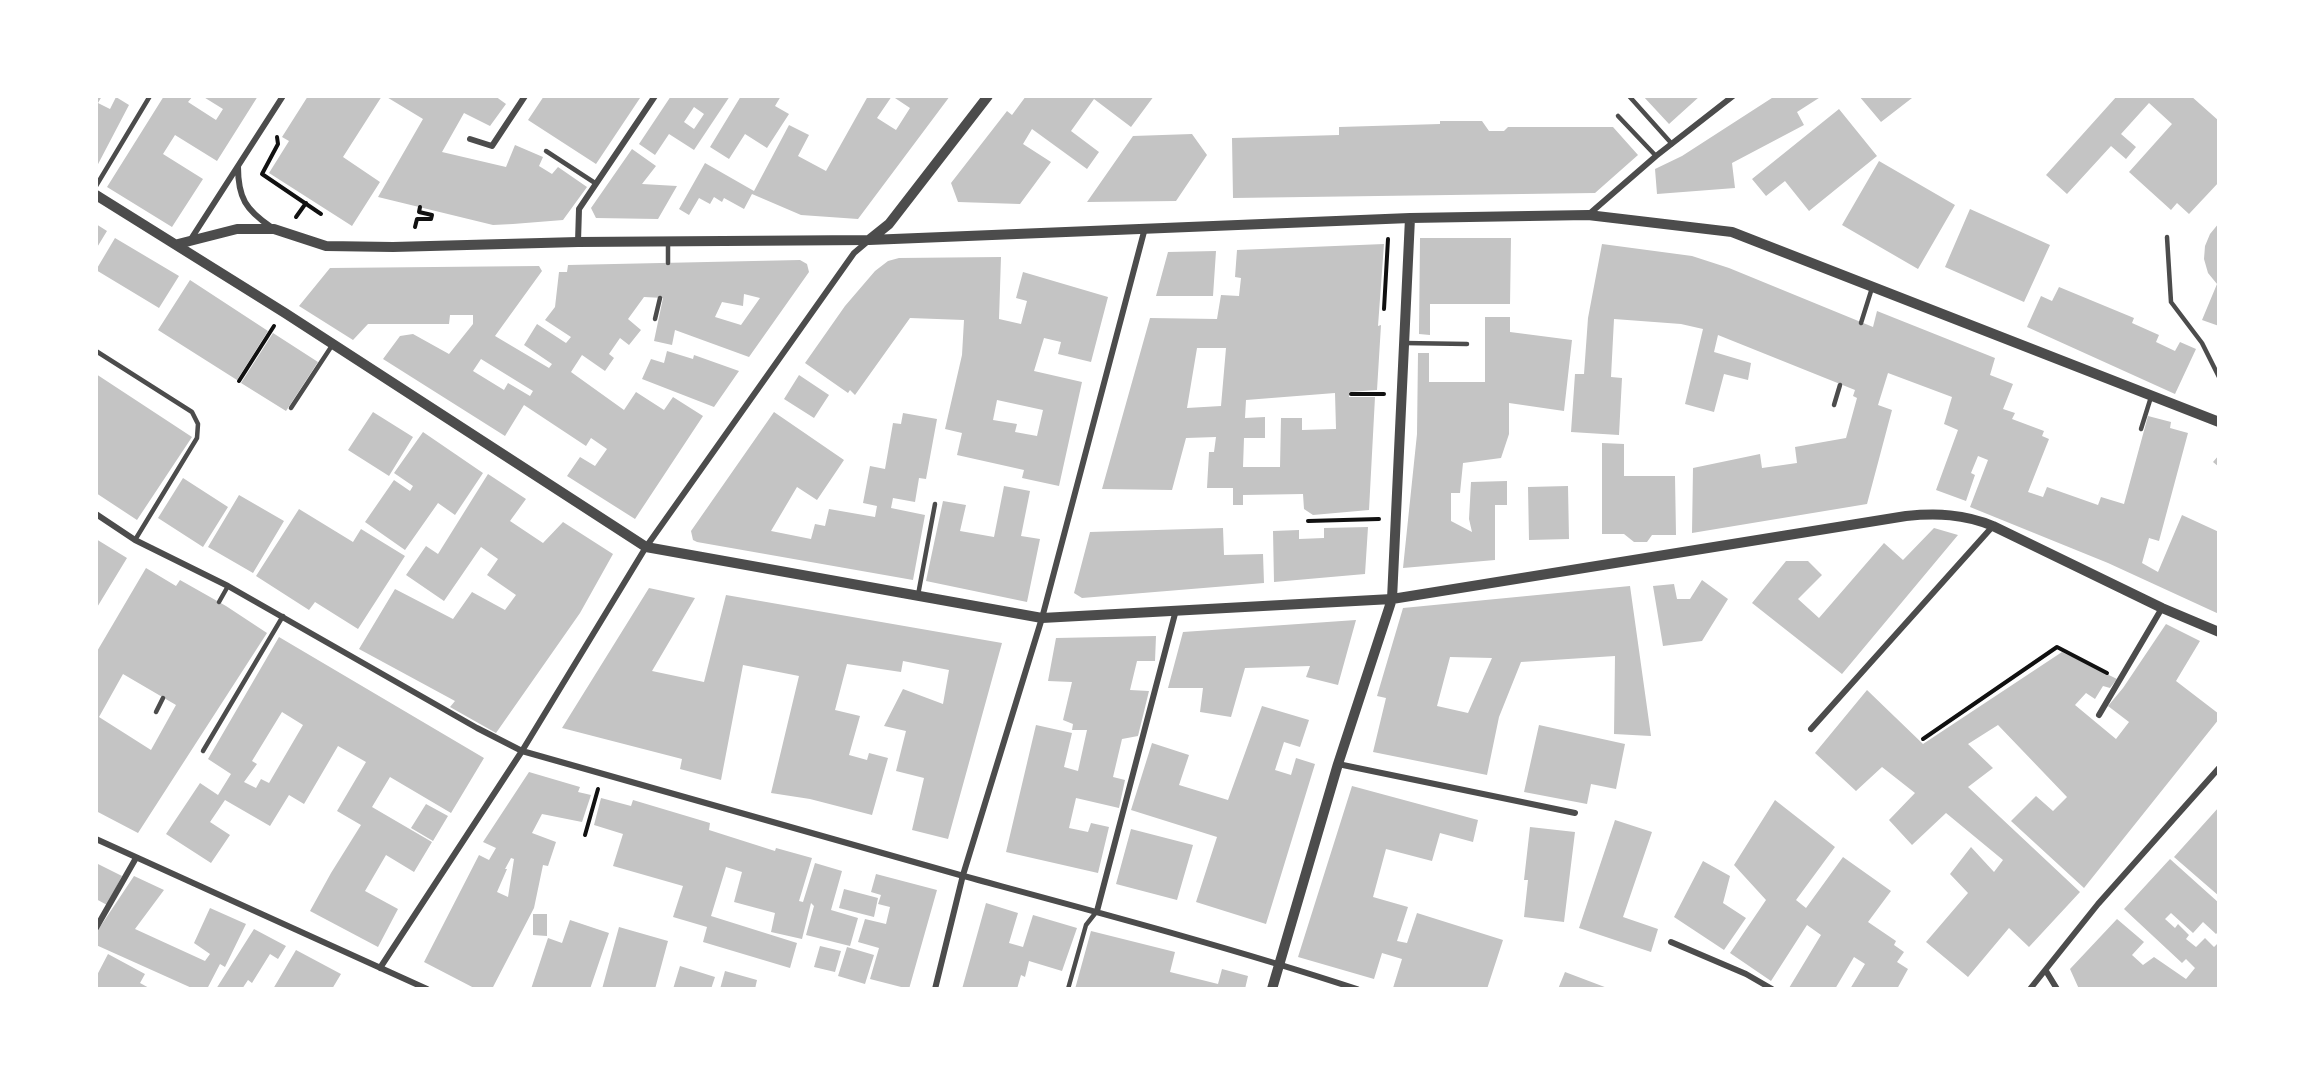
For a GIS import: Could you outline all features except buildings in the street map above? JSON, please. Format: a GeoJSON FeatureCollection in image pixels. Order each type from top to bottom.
{"type":"FeatureCollection","features":[{"type":"Feature","properties":{"kind":"street"},"geometry":{"type":"LineString","coordinates":[[189,242],[283,96]]}},
{"type":"Feature","properties":{"kind":"street"},"geometry":{"type":"LineString","coordinates":[[470,139],[492,146],[525,96]]}},
{"type":"Feature","properties":{"kind":"street"},"geometry":{"type":"LineString","coordinates":[[578,242],[579,210],[655,96]]}},
{"type":"Feature","properties":{"kind":"street"},"geometry":{"type":"LineString","coordinates":[[380,968],[522,751],[646,547],[854,253],[889,224],[988,96]]}},
{"type":"Feature","properties":{"kind":"street"},"geometry":{"type":"LineString","coordinates":[[1588,214],[1656,156],[1733,96]]}},
{"type":"Feature","properties":{"kind":"street"},"geometry":{"type":"LineString","coordinates":[[238,167],[238,183],[242,198],[253,214],[274,229],[326,246],[341,248],[578,242],[869,240],[1410,218],[1588,214],[1732,232],[2219,422]]}},
{"type":"Feature","properties":{"kind":"street"},"geometry":{"type":"LineString","coordinates":[[96,195],[177,244],[646,547],[1042,618],[1392,599],[1906,516],[1936,514],[1971,517],[1993,526],[2162,608],[2219,632]]}},
{"type":"Feature","properties":{"kind":"street"},"geometry":{"type":"LineString","coordinates":[[1272,989],[1338,764],[1392,599],[1410,218]]}},
{"type":"Feature","properties":{"kind":"street"},"geometry":{"type":"LineString","coordinates":[[935,989],[963,876],[1042,618],[1146,228]]}},
{"type":"Feature","properties":{"kind":"street"},"geometry":{"type":"LineString","coordinates":[[177,244],[237,229],[274,229]]}},
{"type":"Feature","properties":{"kind":"street"},"geometry":{"type":"LineString","coordinates":[[96,514],[135,540],[228,586],[477,728],[522,751],[963,876],[1097,911],[1280,964],[1357,989]]}},
{"type":"Feature","properties":{"kind":"street"},"geometry":{"type":"LineString","coordinates":[[1811,729],[1993,526]]}},
{"type":"Feature","properties":{"kind":"street"},"geometry":{"type":"LineString","coordinates":[[2099,715],[2162,608]]}},
{"type":"Feature","properties":{"kind":"street"},"geometry":{"type":"LineString","coordinates":[[1097,911],[1176,610]]}},
{"type":"Feature","properties":{"kind":"street"},"geometry":{"type":"LineString","coordinates":[[1338,764],[1575,813]]}},
{"type":"Feature","properties":{"kind":"street"},"geometry":{"type":"LineString","coordinates":[[2030,989],[2098,904],[2219,768]]}},
{"type":"Feature","properties":{"kind":"street"},"geometry":{"type":"LineString","coordinates":[[96,839],[427,989]]}},
{"type":"Feature","properties":{"kind":"street"},"geometry":{"type":"LineString","coordinates":[[96,928],[136,858]]}},
{"type":"Feature","properties":{"kind":"street"},"geometry":{"type":"LineString","coordinates":[[1671,942],[1746,974],[1772,989]]}},
{"type":"Feature","properties":{"kind":"street"},"geometry":{"type":"LineString","coordinates":[[2046,971],[2057,989]]}},
{"type":"Feature","properties":{"kind":"lane"},"geometry":{"type":"LineString","coordinates":[[96,186],[150,96]]}},
{"type":"Feature","properties":{"kind":"lane"},"geometry":{"type":"LineString","coordinates":[[1629,96],[1672,144]]}},
{"type":"Feature","properties":{"kind":"lane"},"geometry":{"type":"LineString","coordinates":[[1618,117],[1656,156]]}},
{"type":"Feature","properties":{"kind":"lane"},"geometry":{"type":"LineString","coordinates":[[546,151],[595,183]]}},
{"type":"Feature","properties":{"kind":"lane"},"geometry":{"type":"LineString","coordinates":[[2167,237],[2172,302],[2202,343],[2219,377]]}},
{"type":"Feature","properties":{"kind":"lane"},"geometry":{"type":"LineString","coordinates":[[668,241],[668,263]]}},
{"type":"Feature","properties":{"kind":"lane"},"geometry":{"type":"LineString","coordinates":[[1861,323],[1872,288]]}},
{"type":"Feature","properties":{"kind":"lane"},"geometry":{"type":"LineString","coordinates":[[655,319],[660,298]]}},
{"type":"Feature","properties":{"kind":"lane"},"geometry":{"type":"LineString","coordinates":[[1404,343],[1467,344]]}},
{"type":"Feature","properties":{"kind":"lane"},"geometry":{"type":"LineString","coordinates":[[291,408],[333,344]]}},
{"type":"Feature","properties":{"kind":"lane"},"geometry":{"type":"LineString","coordinates":[[96,351],[192,412],[198,424],[197,438],[135,540]]}},
{"type":"Feature","properties":{"kind":"lane"},"geometry":{"type":"LineString","coordinates":[[1834,405],[1840,385]]}},
{"type":"Feature","properties":{"kind":"lane"},"geometry":{"type":"LineString","coordinates":[[2141,429],[2151,397]]}},
{"type":"Feature","properties":{"kind":"lane"},"geometry":{"type":"LineString","coordinates":[[918,595],[935,504]]}},
{"type":"Feature","properties":{"kind":"lane"},"geometry":{"type":"LineString","coordinates":[[219,603],[228,586]]}},
{"type":"Feature","properties":{"kind":"lane"},"geometry":{"type":"LineString","coordinates":[[203,751],[283,616]]}},
{"type":"Feature","properties":{"kind":"lane"},"geometry":{"type":"LineString","coordinates":[[156,712],[163,698]]}},
{"type":"Feature","properties":{"kind":"lane"},"geometry":{"type":"LineString","coordinates":[[1068,989],[1086,925],[1097,911]]}},
{"type":"Feature","properties":{"kind":"path"},"geometry":{"type":"LineString","coordinates":[[272,113],[278,144],[262,174],[321,214]]}},
{"type":"Feature","properties":{"kind":"path"},"geometry":{"type":"LineString","coordinates":[[296,217],[306,203]]}},
{"type":"Feature","properties":{"kind":"path"},"geometry":{"type":"LineString","coordinates":[[417,219],[431,219],[432,215],[419,212],[420,207]]}},
{"type":"Feature","properties":{"kind":"path"},"geometry":{"type":"LineString","coordinates":[[239,381],[275,324]]}},
{"type":"Feature","properties":{"kind":"path"},"geometry":{"type":"LineString","coordinates":[[1352,394],[1384,394]]}},
{"type":"Feature","properties":{"kind":"path"},"geometry":{"type":"LineString","coordinates":[[1308,521],[1380,519]]}},
{"type":"Feature","properties":{"kind":"path"},"geometry":{"type":"LineString","coordinates":[[1923,738],[2057,647],[2121,680]]}},
{"type":"Feature","properties":{"kind":"path"},"geometry":{"type":"LineString","coordinates":[[585,835],[602,774]]}}]}
